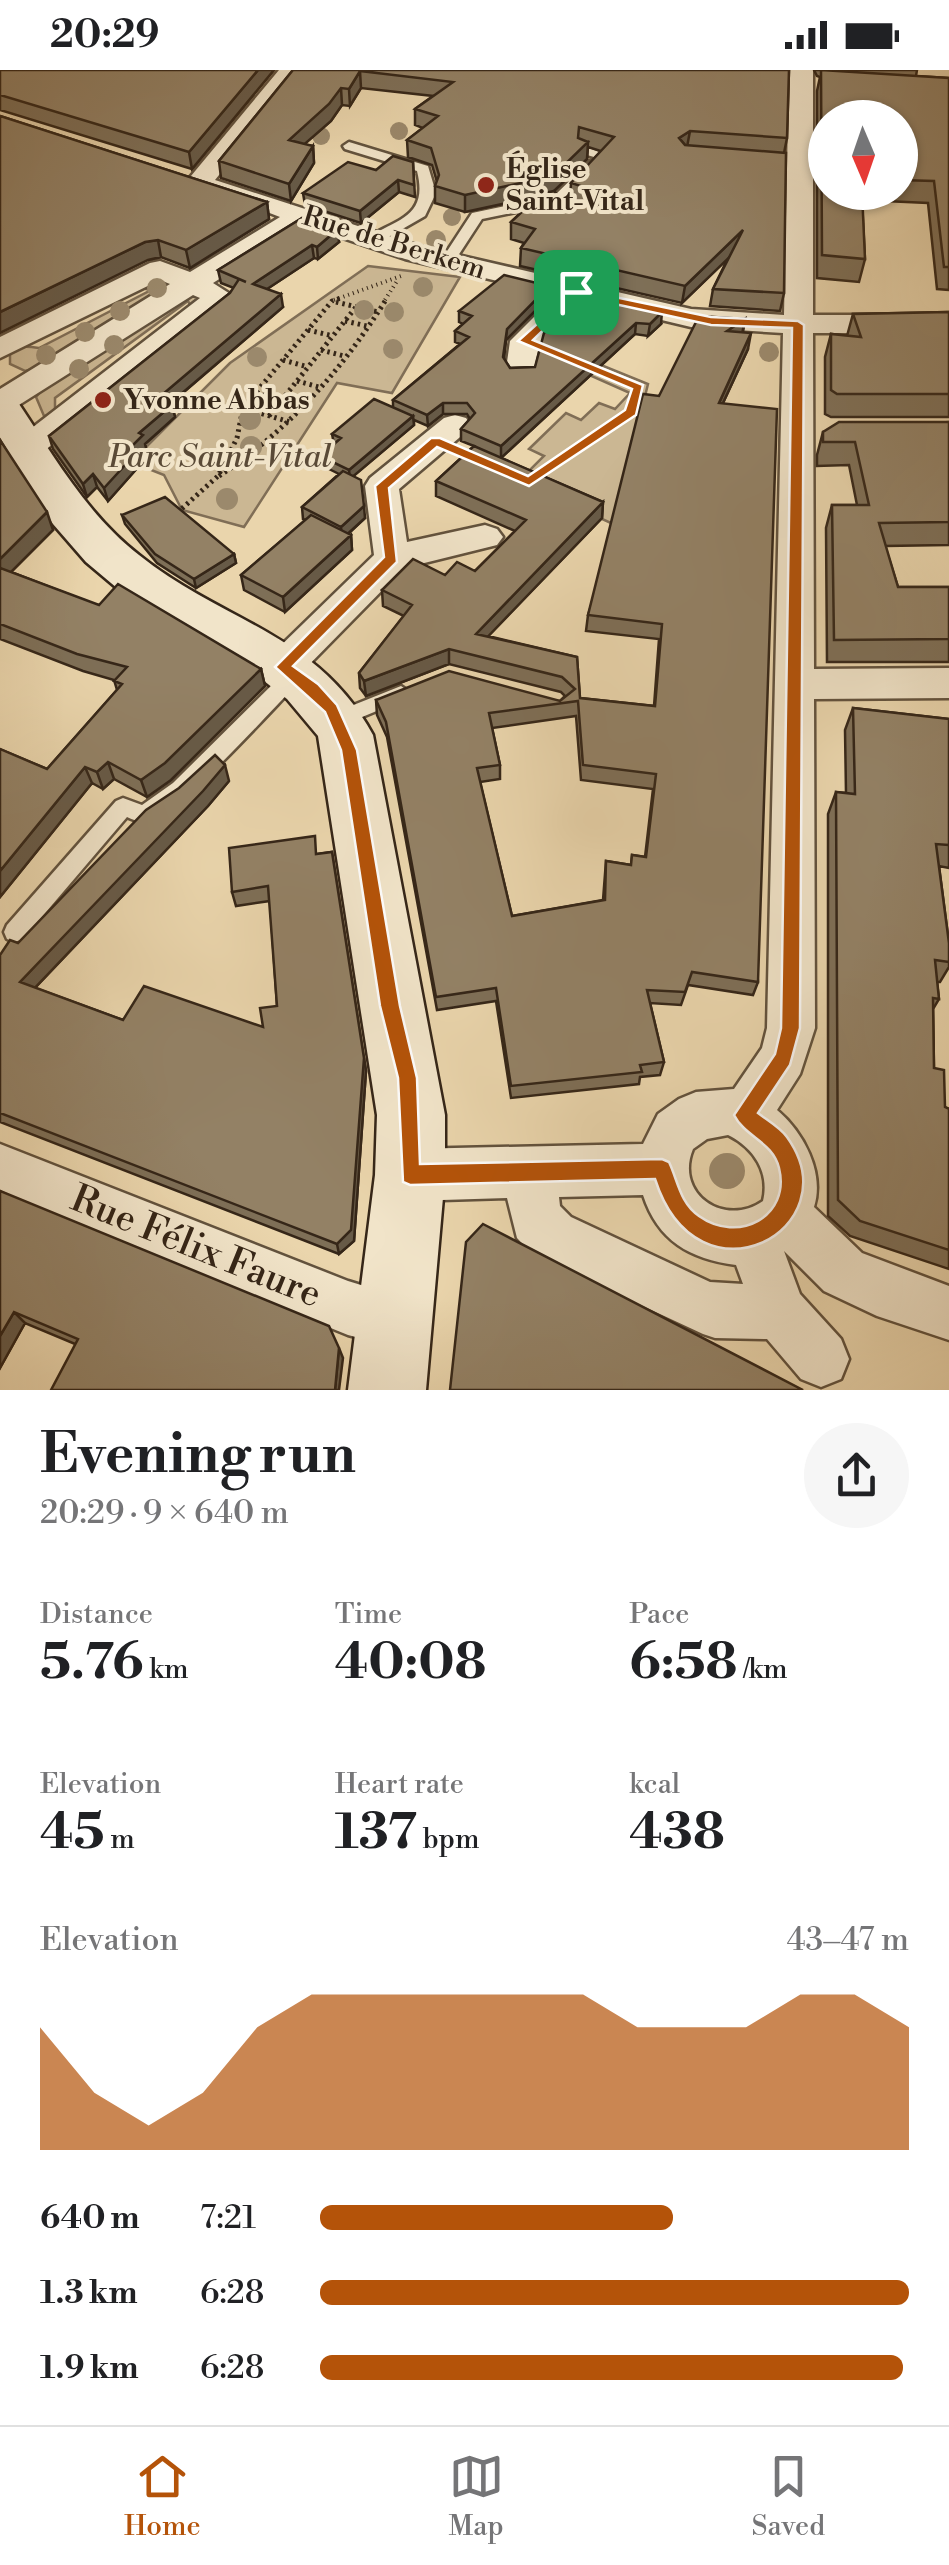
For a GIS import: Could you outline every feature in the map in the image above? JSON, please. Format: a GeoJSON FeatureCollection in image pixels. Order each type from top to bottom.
{"type":"FeatureCollection","features":[{"type":"Feature","properties":{"kind":"street","name":"Rue de Berkem"},"geometry":{"type":"LineString","coordinates":[[291,70],[190,179],[447,262],[711,321],[949,324]]}},
{"type":"Feature","properties":{"kind":"street"},"geometry":{"type":"LineString","coordinates":[[744,1115],[784,1058],[791,1028],[798,431],[793,164],[805,79]]}},
{"type":"Feature","properties":{"kind":"street"},"geometry":{"type":"LineString","coordinates":[[9,420],[190,283],[300,216]]}},
{"type":"Feature","properties":{"kind":"street"},"geometry":{"type":"LineString","coordinates":[[0,350],[160,269],[220,296],[9,420]]}},
{"type":"Feature","properties":{"kind":"street"},"geometry":{"type":"LineString","coordinates":[[523,355],[576,292]]}},
{"type":"Feature","properties":{"kind":"street"},"geometry":{"type":"LineString","coordinates":[[9,420],[76,520],[106,553],[158,594],[289,671],[312,688],[338,719],[353,766],[390,1006],[408,1078],[410,1174],[391,1355]]}},
{"type":"Feature","properties":{"kind":"street"},"geometry":{"type":"LineString","coordinates":[[392,558],[382,486],[455,425]]}},
{"type":"Feature","properties":{"kind":"street"},"geometry":{"type":"LineString","coordinates":[[798,431],[838,431]]}},
{"type":"Feature","properties":{"kind":"street"},"geometry":{"type":"LineString","coordinates":[[289,671],[392,558],[485,538]]}},
{"type":"Feature","properties":{"kind":"street"},"geometry":{"type":"LineString","coordinates":[[795,684],[949,683]]}},
{"type":"Feature","properties":{"kind":"street"},"geometry":{"type":"LineString","coordinates":[[768,1225],[728,1239],[692,1224],[674,1205],[662,1169],[668,1140],[687,1120],[714,1111],[744,1115],[772,1134],[785,1152],[792,1184],[768,1225],[780,1312],[821,1358]]}},
{"type":"Feature","properties":{"kind":"street","name":"Rue Félix Faure"},"geometry":{"type":"LineString","coordinates":[[0,1169],[348,1308],[391,1355]]}},
{"type":"Feature","properties":{"kind":"street"},"geometry":{"type":"LineString","coordinates":[[410,1174],[662,1169]]}},
{"type":"Feature","properties":{"kind":"street"},"geometry":{"type":"LineString","coordinates":[[528,1172],[536,1219],[552,1236],[702,1307],[715,1311],[780,1312]]}},
{"type":"Feature","properties":{"kind":"street"},"geometry":{"type":"LineString","coordinates":[[768,1225],[843,1272],[949,1313]]}},
{"type":"Feature","properties":{"kind":"lane"},"geometry":{"type":"LineString","coordinates":[[349,146],[423,169],[429,193],[420,213],[373,240]]}},
{"type":"Feature","properties":{"kind":"lane"},"geometry":{"type":"LineString","coordinates":[[447,262],[477,216],[558,199],[603,156],[584,150]]}},
{"type":"Feature","properties":{"kind":"lane"},"geometry":{"type":"LineString","coordinates":[[558,199],[565,209],[578,212]]}},
{"type":"Feature","properties":{"kind":"lane"},"geometry":{"type":"LineString","coordinates":[[15,932],[123,808],[145,815],[180,789],[289,671]]}},
{"type":"Feature","properties":{"kind":"lane"},"geometry":{"type":"LineString","coordinates":[[338,719],[417,687]]}},
{"type":"Feature","properties":{"kind":"path"},"geometry":{"type":"LineString","coordinates":[[106,553],[182,510],[218,476],[254,455],[291,422],[368,326],[415,253]]}},
{"type":"Feature","properties":{"kind":"path"},"geometry":{"type":"LineString","coordinates":[[218,476],[237,438],[243,408],[332,302],[398,280]]}},
{"type":"Feature","properties":{"kind":"path"},"geometry":{"type":"LineString","coordinates":[[332,302],[378,312]]}},
{"type":"Feature","properties":{"kind":"path"},"geometry":{"type":"LineString","coordinates":[[269,416],[356,307]]}},
{"type":"Feature","properties":{"kind":"path"},"geometry":{"type":"LineString","coordinates":[[345,320],[368,326]]}},
{"type":"Feature","properties":{"kind":"path"},"geometry":{"type":"LineString","coordinates":[[308,330],[333,336]]}},
{"type":"Feature","properties":{"kind":"path"},"geometry":{"type":"LineString","coordinates":[[321,350],[344,356]]}},
{"type":"Feature","properties":{"kind":"path"},"geometry":{"type":"LineString","coordinates":[[523,355],[639,387],[631,412],[529,481]]}},
{"type":"Feature","properties":{"kind":"path"},"geometry":{"type":"LineString","coordinates":[[283,360],[308,367]]}},
{"type":"Feature","properties":{"kind":"path"},"geometry":{"type":"LineString","coordinates":[[297,381],[319,387]]}},
{"type":"Feature","properties":{"kind":"path"},"geometry":{"type":"LineString","coordinates":[[256,393],[282,400]]}},
{"type":"Feature","properties":{"kind":"path"},"geometry":{"type":"LineString","coordinates":[[243,408],[291,422]]}},
{"type":"Feature","properties":{"kind":"green space","name":"Parc Saint-Vital"},"geometry":{"type":"Polygon","coordinates":[[[368,266],[460,277],[392,393],[337,383],[244,527],[182,510],[164,475],[131,462],[230,363],[368,266]]]}},
{"type":"Feature","properties":{"kind":"green space"},"geometry":{"type":"Polygon","coordinates":[[[151,280],[168,282],[37,368],[25,371],[10,364],[10,353],[14,350],[39,348],[151,290],[136,287],[151,280]]]}},
{"type":"Feature","properties":{"kind":"green space"},"geometry":{"type":"Polygon","coordinates":[[[188,294],[199,296],[202,301],[193,311],[188,301],[55,398],[55,415],[44,416],[36,397],[41,391],[188,294]]]}},
{"type":"Feature","properties":{"kind":"green space"},"geometry":{"type":"Polygon","coordinates":[[[591,361],[648,384],[613,524],[490,468],[525,475],[544,456],[529,449],[566,413],[581,420],[599,403],[615,409],[630,393],[580,371],[591,361]]]}},
{"type":"Feature","properties":{"kind":"building"},"geometry":{"type":"Polygon","coordinates":[[[0,70],[258,70],[189,152],[0,95],[0,70]]]}},
{"type":"Feature","properties":{"kind":"building"},"geometry":{"type":"Polygon","coordinates":[[[293,70],[789,70],[787,138],[690,131],[679,138],[685,145],[786,153],[784,293],[713,289],[743,230],[685,286],[521,248],[535,229],[511,222],[541,194],[554,191],[560,198],[613,209],[612,196],[571,183],[614,137],[579,127],[578,138],[588,142],[553,176],[465,195],[435,186],[439,175],[431,148],[407,140],[438,116],[415,109],[453,82],[360,71],[349,89],[341,88],[289,140],[313,146],[289,184],[219,161],[293,70]]]}},
{"type":"Feature","properties":{"kind":"building"},"geometry":{"type":"Polygon","coordinates":[[[821,70],[949,78],[949,267],[944,267],[934,181],[918,181],[918,100],[821,100],[821,70]]]}},
{"type":"Feature","properties":{"kind":"building"},"geometry":{"type":"Polygon","coordinates":[[[0,116],[267,202],[186,250],[158,240],[145,242],[0,312],[0,116]]]}},
{"type":"Feature","properties":{"kind":"building"},"geometry":{"type":"Polygon","coordinates":[[[393,156],[413,162],[414,185],[398,180],[360,211],[303,193],[348,162],[376,170],[393,156]]]}},
{"type":"Feature","properties":{"kind":"building"},"geometry":{"type":"Polygon","coordinates":[[[822,210],[863,210],[865,259],[822,255],[822,210]]]}},
{"type":"Feature","properties":{"kind":"building"},"geometry":{"type":"Polygon","coordinates":[[[302,218],[338,229],[317,247],[312,245],[253,284],[281,294],[157,399],[172,405],[139,433],[143,435],[128,450],[137,452],[104,488],[93,474],[83,484],[49,436],[230,293],[239,279],[218,270],[302,218]]]}},
{"type":"Feature","properties":{"kind":"building"},"geometry":{"type":"Polygon","coordinates":[[[504,275],[549,286],[507,329],[503,357],[510,368],[535,367],[544,333],[584,294],[662,312],[650,324],[636,323],[501,446],[461,429],[475,413],[467,403],[443,403],[427,415],[393,400],[469,337],[455,331],[472,316],[459,311],[504,275]]]}},
{"type":"Feature","properties":{"kind":"building"},"geometry":{"type":"Polygon","coordinates":[[[949,312],[949,394],[837,394],[831,390],[831,334],[861,337],[853,314],[949,312]]]}},
{"type":"Feature","properties":{"kind":"building"},"geometry":{"type":"Polygon","coordinates":[[[699,316],[745,319],[727,331],[751,333],[719,403],[777,409],[758,982],[692,972],[685,992],[647,990],[664,1062],[640,1065],[642,1072],[511,1086],[496,988],[436,997],[386,722],[376,700],[449,671],[560,701],[575,689],[562,677],[449,649],[364,681],[359,673],[412,605],[382,590],[413,559],[445,575],[457,562],[475,571],[526,520],[436,481],[474,446],[603,502],[476,634],[577,657],[580,698],[655,706],[662,624],[588,615],[643,394],[659,396],[699,316]],[[578,701],[489,713],[500,765],[477,768],[512,916],[605,900],[606,861],[631,865],[632,855],[646,857],[656,774],[583,765],[578,701]]]}},
{"type":"Feature","properties":{"kind":"building"},"geometry":{"type":"Polygon","coordinates":[[[374,399],[413,416],[349,470],[320,456],[341,438],[332,434],[374,399]]]}},
{"type":"Feature","properties":{"kind":"building"},"geometry":{"type":"Polygon","coordinates":[[[839,422],[949,422],[949,522],[879,523],[898,587],[949,587],[949,639],[834,640],[832,505],[869,505],[855,442],[823,442],[823,432],[839,422]]]}},
{"type":"Feature","properties":{"kind":"building"},"geometry":{"type":"Polygon","coordinates":[[[0,440],[47,512],[0,559],[0,440]]]}},
{"type":"Feature","properties":{"kind":"building"},"geometry":{"type":"Polygon","coordinates":[[[343,471],[361,480],[364,506],[341,527],[302,507],[343,471]]]}},
{"type":"Feature","properties":{"kind":"building"},"geometry":{"type":"Polygon","coordinates":[[[165,497],[234,554],[194,579],[155,554],[122,515],[165,497]]]}},
{"type":"Feature","properties":{"kind":"building"},"geometry":{"type":"Polygon","coordinates":[[[311,515],[351,535],[283,597],[241,575],[311,515]]]}},
{"type":"Feature","properties":{"kind":"building"},"geometry":{"type":"Polygon","coordinates":[[[0,568],[99,605],[118,584],[261,669],[165,763],[141,780],[108,762],[97,772],[85,767],[0,871],[0,749],[47,769],[122,684],[114,681],[127,667],[77,654],[0,624],[0,568]]]}},
{"type":"Feature","properties":{"kind":"building"},"geometry":{"type":"Polygon","coordinates":[[[853,708],[949,719],[949,845],[936,844],[949,962],[935,960],[939,999],[933,998],[934,1068],[944,1070],[945,1107],[949,1109],[949,1250],[860,1221],[838,1200],[836,792],[855,794],[853,708]]]}},
{"type":"Feature","properties":{"kind":"building"},"geometry":{"type":"Polygon","coordinates":[[[215,755],[225,765],[203,791],[20,982],[123,1020],[144,986],[263,1027],[260,1008],[277,1006],[268,886],[232,892],[229,848],[315,836],[316,854],[332,852],[364,1058],[351,1230],[337,1244],[0,1113],[0,955],[10,940],[18,943],[146,810],[179,788],[215,755]]]}},
{"type":"Feature","properties":{"kind":"building"},"geometry":{"type":"Polygon","coordinates":[[[0,1191],[329,1326],[339,1348],[335,1390],[51,1390],[78,1339],[14,1312],[0,1336],[0,1191]]]}},
{"type":"Feature","properties":{"kind":"building"},"geometry":{"type":"Polygon","coordinates":[[[483,1224],[803,1390],[450,1390],[466,1242],[483,1224]]]}},
{"type":"Feature","properties":{"kind":"place","name":"Église Saint-Vital"},"geometry":{"type":"Point","coordinates":[486,185]}},
{"type":"Feature","properties":{"kind":"place","name":"Yvonne Abbas"},"geometry":{"type":"Point","coordinates":[103,400]}},
{"type":"Feature","properties":{"kind":"route"},"geometry":{"type":"LineString","coordinates":[[576,292],[711,321],[798,325],[791,1028],[784,1058],[744,1115],[764,1126],[779,1142],[792,1173],[792,1194],[778,1222],[752,1237],[728,1239],[692,1224],[674,1205],[662,1169],[410,1174],[408,1078],[392,1020],[349,750],[331,709],[312,688],[283,667],[392,558],[382,486],[436,441],[529,481],[631,412],[639,387],[524,341],[576,292]]}}]}
